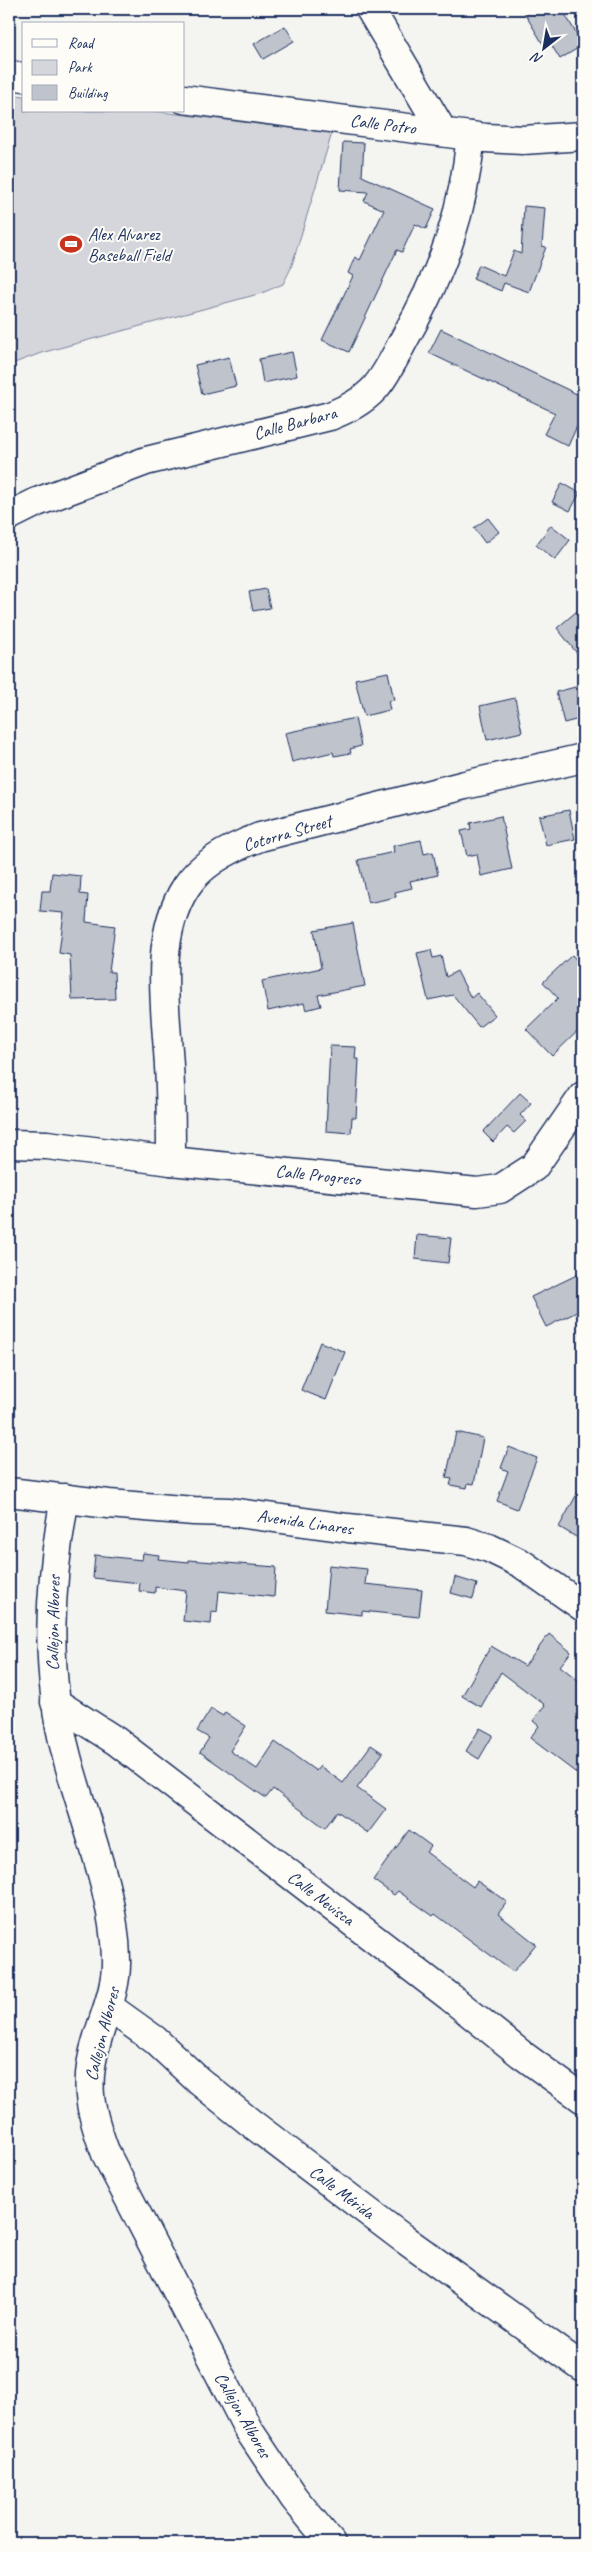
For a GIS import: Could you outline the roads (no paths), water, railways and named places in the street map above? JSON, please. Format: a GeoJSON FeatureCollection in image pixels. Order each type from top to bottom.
{"type":"FeatureCollection","features":[{"type":"Feature","properties":{"kind":"street"},"geometry":{"type":"LineString","coordinates":[[370,9],[443,132]]}},
{"type":"Feature","properties":{"kind":"street"},"geometry":{"type":"LineString","coordinates":[[9,75],[22,77]]}},
{"type":"Feature","properties":{"kind":"street","name":"Calle Potro"},"geometry":{"type":"LineString","coordinates":[[185,99],[471,136],[524,140],[583,136]]}},
{"type":"Feature","properties":{"kind":"street","name":"Calle Barbara"},"geometry":{"type":"LineString","coordinates":[[9,516],[37,502],[146,461],[322,419],[357,404],[374,388],[388,370],[416,318],[445,256],[457,222],[464,191],[471,136]]}},
{"type":"Feature","properties":{"kind":"street","name":"Cotorra Street"},"geometry":{"type":"LineString","coordinates":[[171,1161],[166,953],[171,918],[186,887],[207,864],[239,845],[260,837],[465,784],[583,758]]}},
{"type":"Feature","properties":{"kind":"street","name":"Calle Progreso"},"geometry":{"type":"LineString","coordinates":[[9,1144],[47,1145],[171,1161],[478,1192],[500,1189],[534,1167],[583,1096]]}},
{"type":"Feature","properties":{"kind":"street","name":"Avenida Linares"},"geometry":{"type":"LineString","coordinates":[[9,1492],[194,1511],[230,1512],[466,1541],[489,1548],[522,1564],[583,1607]]}},
{"type":"Feature","properties":{"kind":"street","name":"Callejon Albores"},"geometry":{"type":"LineString","coordinates":[[65,1498],[55,1548],[51,1602],[51,1660],[55,1702],[67,1757],[85,1816],[113,1928],[116,1958],[116,1981],[96,2042],[88,2087],[92,2119],[106,2154],[248,2429],[277,2475],[331,2543]]}},
{"type":"Feature","properties":{"kind":"street","name":"Calle Nevisca"},"geometry":{"type":"LineString","coordinates":[[55,1702],[116,1741],[450,1997],[521,2054],[583,2099]]}},
{"type":"Feature","properties":{"kind":"street","name":"Calle Mérida"},"geometry":{"type":"LineString","coordinates":[[108,2007],[155,2040],[198,2081],[252,2124],[404,2238],[583,2368]]}},
{"type":"Feature","properties":{"kind":"place","name":"Alex Alvarez Baseball Field"},"geometry":{"type":"Point","coordinates":[71,244]}}]}
